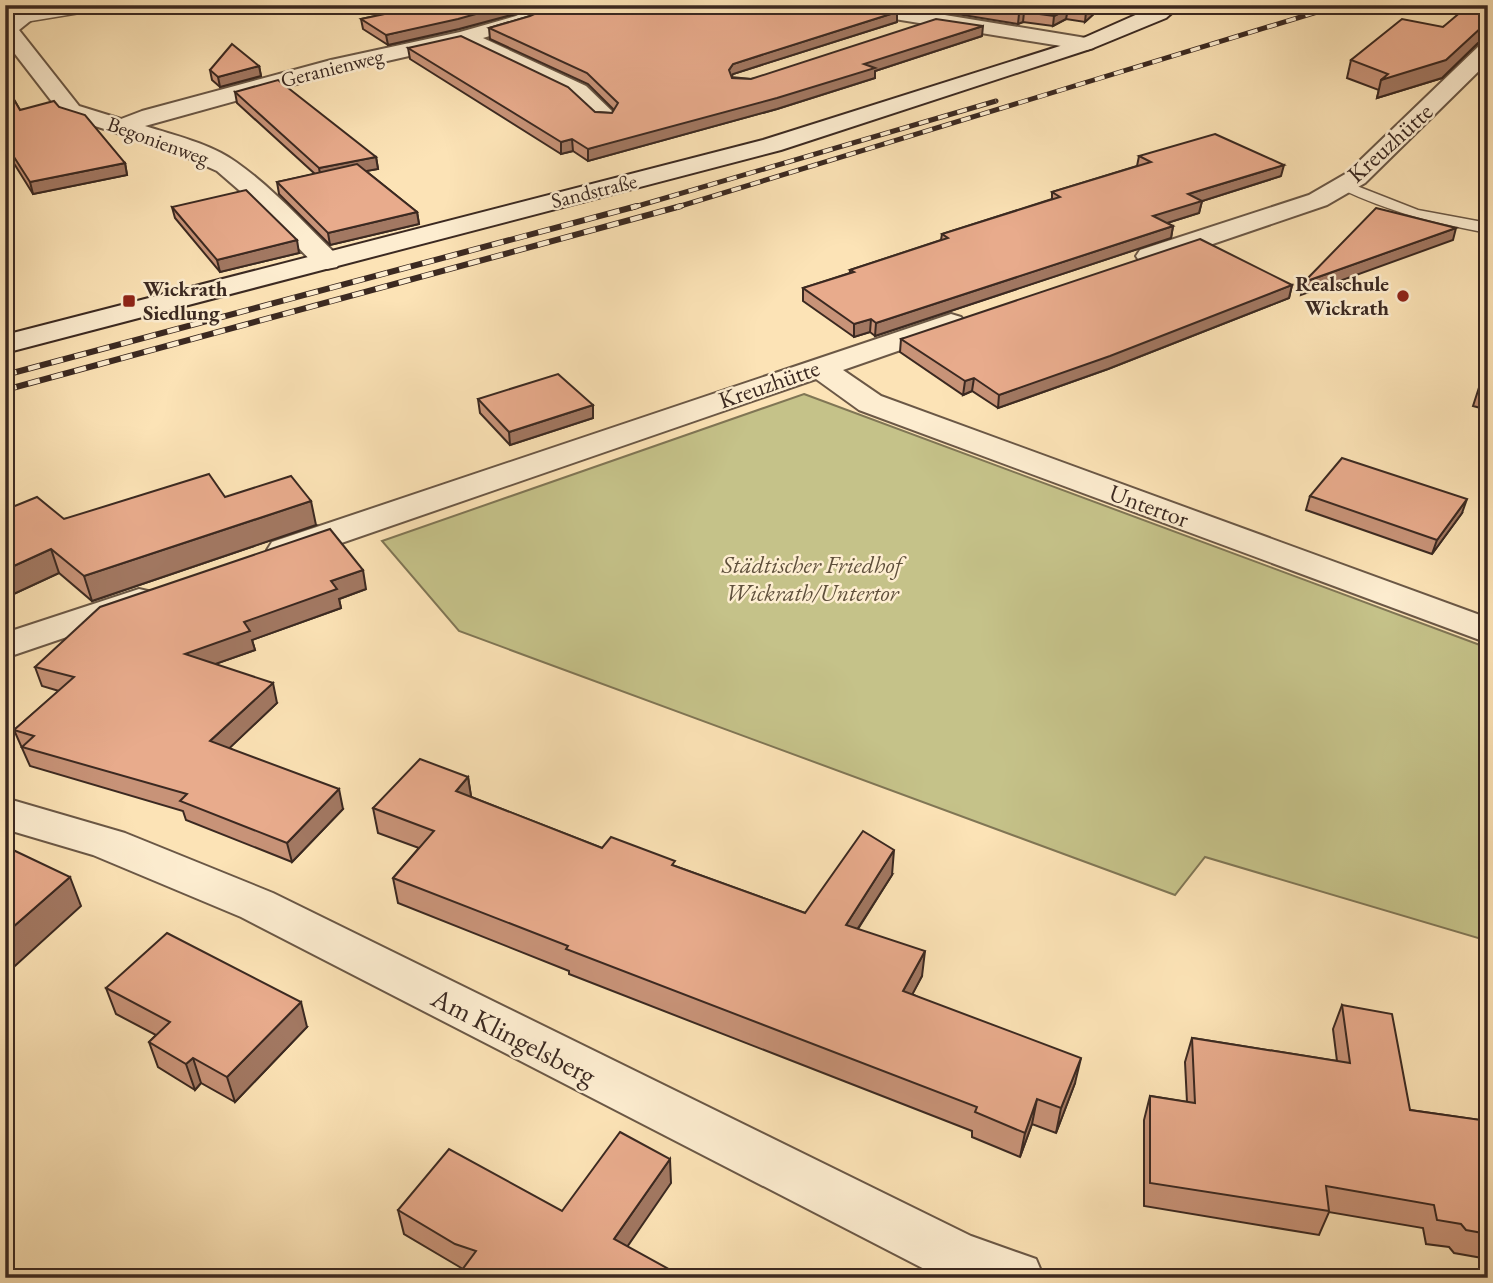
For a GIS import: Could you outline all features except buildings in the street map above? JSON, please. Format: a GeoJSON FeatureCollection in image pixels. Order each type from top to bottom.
{"type":"FeatureCollection","features":[{"type":"Feature","properties":{"kind":"street"},"geometry":{"type":"LineString","coordinates":[[19,19],[40,5]]}},
{"type":"Feature","properties":{"kind":"street","name":"Geranienweg"},"geometry":{"type":"LineString","coordinates":[[120,128],[150,116],[339,65],[464,37],[523,20],[555,5]]}},
{"type":"Feature","properties":{"kind":"street"},"geometry":{"type":"LineString","coordinates":[[845,5],[1086,44]]}},
{"type":"Feature","properties":{"kind":"street","name":"Sandstraße"},"geometry":{"type":"LineString","coordinates":[[5,344],[772,145],[1086,44],[1159,13],[1171,5]]}},
{"type":"Feature","properties":{"kind":"street","name":"Begonienweg"},"geometry":{"type":"LineString","coordinates":[[19,19],[7,29],[71,111],[177,145],[226,166],[271,205],[327,261]]}},
{"type":"Feature","properties":{"kind":"street"},"geometry":{"type":"LineString","coordinates":[[897,32],[936,19]]}},
{"type":"Feature","properties":{"kind":"street"},"geometry":{"type":"LineString","coordinates":[[464,37],[578,91],[605,116]]}},
{"type":"Feature","properties":{"kind":"street","name":"Kreuzhütte"},"geometry":{"type":"LineString","coordinates":[[1120,266],[1318,200],[1356,178],[1488,50]]}},
{"type":"Feature","properties":{"kind":"street","name":"Kreuzhütte"},"geometry":{"type":"LineString","coordinates":[[254,560],[976,314]]}},
{"type":"Feature","properties":{"kind":"street","name":"Untertor"},"geometry":{"type":"LineString","coordinates":[[818,367],[870,403],[1488,631]]}},
{"type":"Feature","properties":{"kind":"street"},"geometry":{"type":"LineString","coordinates":[[5,646],[163,592]]}},
{"type":"Feature","properties":{"kind":"street","name":"Am Klingelsberg"},"geometry":{"type":"LineString","coordinates":[[5,813],[109,844],[257,905],[956,1256],[1016,1278]]}},
{"type":"Feature","properties":{"kind":"lane"},"geometry":{"type":"LineString","coordinates":[[19,19],[104,5]]}},
{"type":"Feature","properties":{"kind":"lane"},"geometry":{"type":"LineString","coordinates":[[1344,185],[1380,202],[1415,214],[1488,228]]}},
{"type":"Feature","properties":{"kind":"green space","name":"Städtischer Friedhof Wickrath/Untertor"},"geometry":{"type":"Polygon","coordinates":[[[804,394],[1488,648],[1488,941],[1205,857],[1175,895],[459,631],[382,541],[804,394]]]}},
{"type":"Feature","properties":{"kind":"railway"},"geometry":{"type":"LineString","coordinates":[[677,207],[1340,5]]}},
{"type":"Feature","properties":{"kind":"railway"},"geometry":{"type":"LineString","coordinates":[[631,208],[996,101]]}},
{"type":"Feature","properties":{"kind":"railway"},"geometry":{"type":"LineString","coordinates":[[5,375],[637,206]]}},
{"type":"Feature","properties":{"kind":"railway"},"geometry":{"type":"LineString","coordinates":[[677,207],[681,206]]}},
{"type":"Feature","properties":{"kind":"railway"},"geometry":{"type":"LineString","coordinates":[[5,390],[677,207]]}},
{"type":"Feature","properties":{"kind":"place","name":"Realschule Wickrath"},"geometry":{"type":"Point","coordinates":[1403,296]}},
{"type":"Feature","properties":{"kind":"place","name":"Wickrath Siedlung"},"geometry":{"type":"Point","coordinates":[129,301]}}]}
